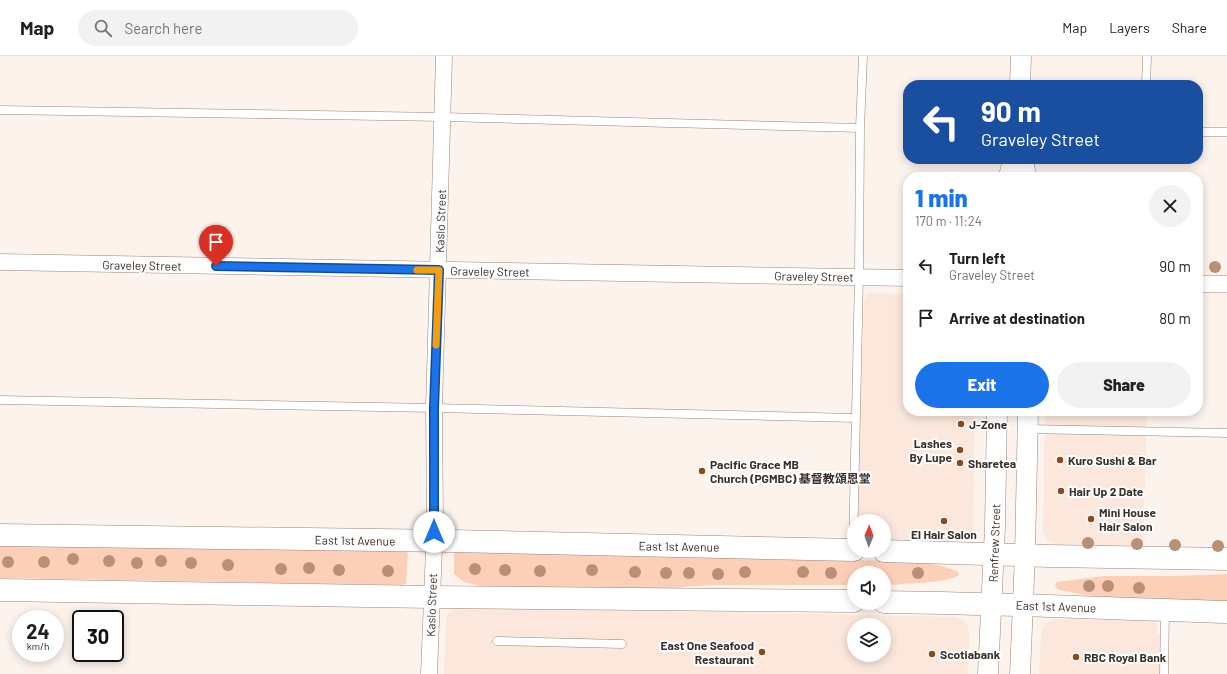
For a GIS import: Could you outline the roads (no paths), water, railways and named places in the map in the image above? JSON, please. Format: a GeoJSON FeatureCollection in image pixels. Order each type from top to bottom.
{"type":"FeatureCollection","features":[{"type":"Feature","properties":{"kind":"main road","name":"East 1st Avenue"},"geometry":{"type":"LineString","coordinates":[[0,535],[847,550]]}},
{"type":"Feature","properties":{"kind":"main road"},"geometry":{"type":"LineString","coordinates":[[891,551],[1227,559]]}},
{"type":"Feature","properties":{"kind":"main road"},"geometry":{"type":"LineString","coordinates":[[0,590],[847,602]]}},
{"type":"Feature","properties":{"kind":"main road","name":"East 1st Avenue"},"geometry":{"type":"LineString","coordinates":[[891,602],[1227,612]]}},
{"type":"Feature","properties":{"kind":"street","name":"Kaslo Street"},"geometry":{"type":"LineString","coordinates":[[428,674],[434,542],[434,408],[444,56]]}},
{"type":"Feature","properties":{"kind":"street"},"geometry":{"type":"LineString","coordinates":[[1020,80],[1021,56]]}},
{"type":"Feature","properties":{"kind":"street","name":"Graveley Street"},"geometry":{"type":"LineString","coordinates":[[0,262],[903,278]]}},
{"type":"Feature","properties":{"kind":"street"},"geometry":{"type":"LineString","coordinates":[[1203,284],[1227,284]]}},
{"type":"Feature","properties":{"kind":"street","name":"Renfrew Street"},"geometry":{"type":"LineString","coordinates":[[988,674],[994,554],[997,416]]}},
{"type":"Feature","properties":{"kind":"street"},"geometry":{"type":"LineString","coordinates":[[1020,674],[1025,555],[1028,420]]}},
{"type":"Feature","properties":{"kind":"lane"},"geometry":{"type":"LineString","coordinates":[[855,514],[860,128],[863,56]]}},
{"type":"Feature","properties":{"kind":"lane"},"geometry":{"type":"LineString","coordinates":[[1146,80],[1147,56]]}},
{"type":"Feature","properties":{"kind":"lane"},"geometry":{"type":"LineString","coordinates":[[0,110],[443,117],[860,128]]}},
{"type":"Feature","properties":{"kind":"lane"},"geometry":{"type":"LineString","coordinates":[[1203,132],[1227,132]]}},
{"type":"Feature","properties":{"kind":"lane"},"geometry":{"type":"LineString","coordinates":[[0,400],[856,418]]}},
{"type":"Feature","properties":{"kind":"lane"},"geometry":{"type":"LineString","coordinates":[[1028,420],[1227,433]]}},
{"type":"Feature","properties":{"kind":"lane"},"geometry":{"type":"LineString","coordinates":[[1164,674],[1166,610]]}},
{"type":"Feature","properties":{"kind":"lane"},"geometry":{"type":"LineString","coordinates":[[497,641],[622,644]]}},
{"type":"Feature","properties":{"kind":"place","name":"J-Zone"},"geometry":{"type":"Point","coordinates":[961,424]}},
{"type":"Feature","properties":{"kind":"place","name":"Lashes By Lupe"},"geometry":{"type":"Point","coordinates":[960,450]}},
{"type":"Feature","properties":{"kind":"place","name":"Kuro Sushi & Bar"},"geometry":{"type":"Point","coordinates":[1060,460]}},
{"type":"Feature","properties":{"kind":"place","name":"Sharetea"},"geometry":{"type":"Point","coordinates":[960,463]}},
{"type":"Feature","properties":{"kind":"place","name":"Pacific Grace MB Church (PGMBC) 基督教頌恩堂"},"geometry":{"type":"Point","coordinates":[702,471]}},
{"type":"Feature","properties":{"kind":"place","name":"Hair Up 2 Date"},"geometry":{"type":"Point","coordinates":[1061,491]}},
{"type":"Feature","properties":{"kind":"place","name":"Mini House Hair Salon"},"geometry":{"type":"Point","coordinates":[1091,519]}},
{"type":"Feature","properties":{"kind":"place","name":"El Hair Salon"},"geometry":{"type":"Point","coordinates":[944,521]}},
{"type":"Feature","properties":{"kind":"place","name":"East One Seafood Restaurant"},"geometry":{"type":"Point","coordinates":[762,652]}},
{"type":"Feature","properties":{"kind":"place","name":"Scotiabank"},"geometry":{"type":"Point","coordinates":[932,654]}},
{"type":"Feature","properties":{"kind":"place","name":"RBC Royal Bank"},"geometry":{"type":"Point","coordinates":[1076,657]}}]}
